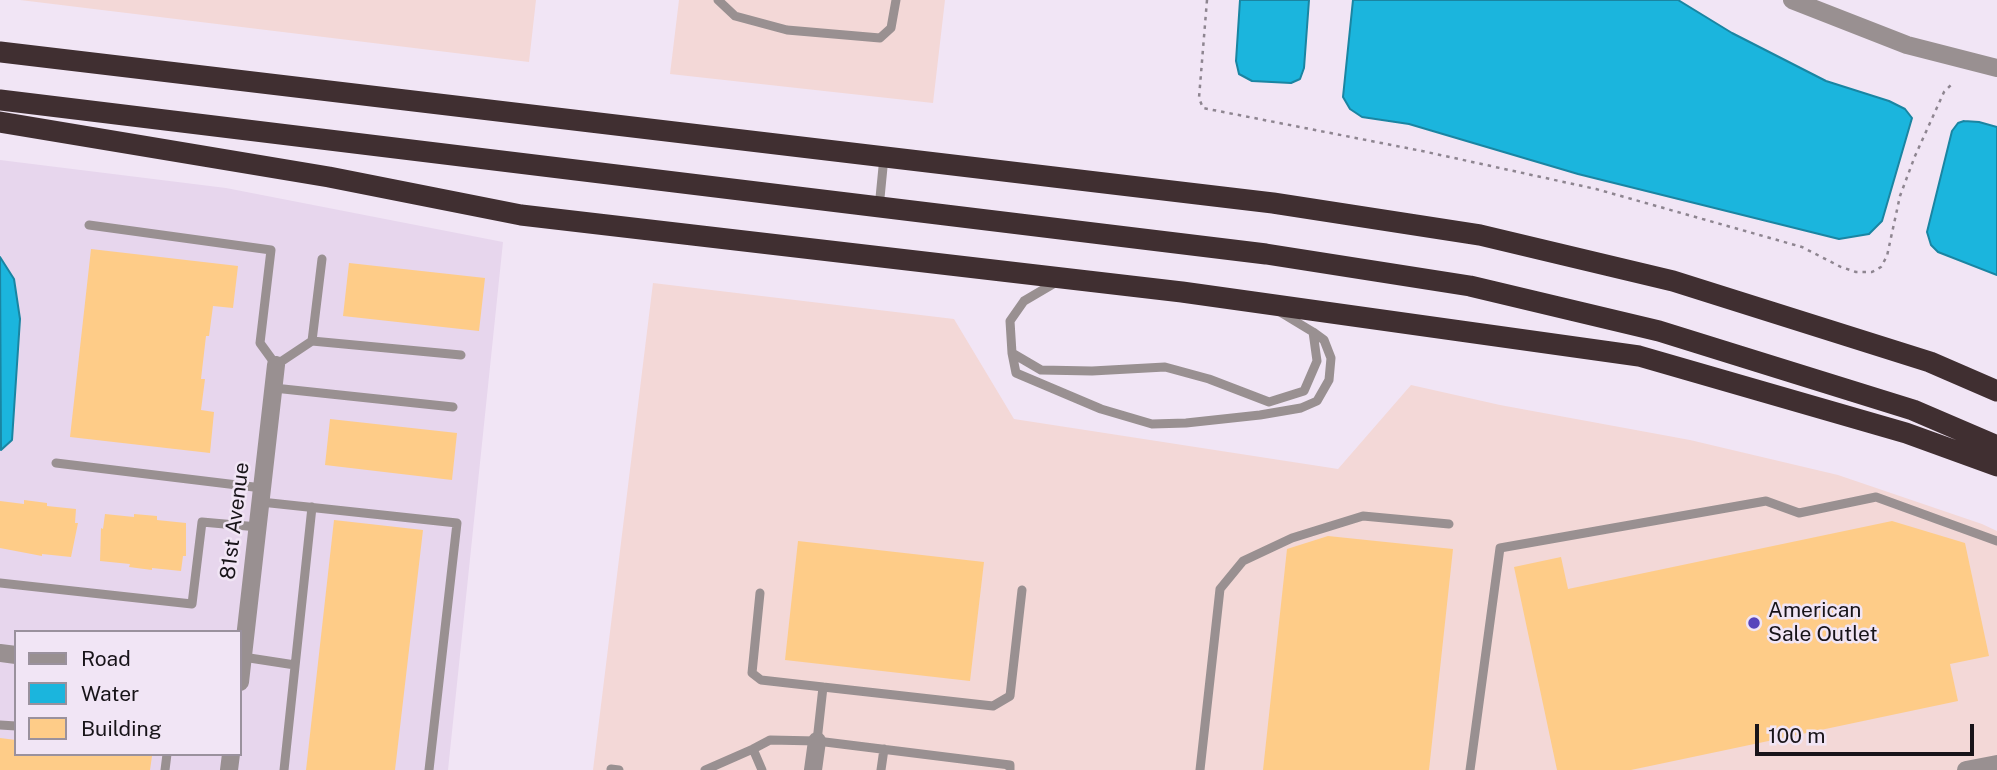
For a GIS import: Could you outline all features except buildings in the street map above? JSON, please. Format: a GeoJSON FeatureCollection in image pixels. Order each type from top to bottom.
{"type":"FeatureCollection","features":[{"type":"Feature","properties":{"kind":"highway"},"geometry":{"type":"LineString","coordinates":[[0,52],[1273,203],[1480,235],[1673,282],[1930,362],[1997,391]]}},
{"type":"Feature","properties":{"kind":"highway"},"geometry":{"type":"LineString","coordinates":[[0,100],[1266,254],[1470,286],[1659,331],[1913,410],[1997,446]]}},
{"type":"Feature","properties":{"kind":"highway"},"geometry":{"type":"LineString","coordinates":[[0,122],[329,177],[521,215],[1063,278],[1639,356],[1906,433],[1997,466]]}},
{"type":"Feature","properties":{"kind":"street"},"geometry":{"type":"LineString","coordinates":[[1792,0],[1906,45],[1997,68]]}},
{"type":"Feature","properties":{"kind":"street","name":"81st Avenue"},"geometry":{"type":"LineString","coordinates":[[242,665],[276,365]]}},
{"type":"Feature","properties":{"kind":"street"},"geometry":{"type":"LineString","coordinates":[[813,770],[817,740]]}},
{"type":"Feature","properties":{"kind":"street"},"geometry":{"type":"LineString","coordinates":[[1966,770],[1997,764]]}},
{"type":"Feature","properties":{"kind":"lane"},"geometry":{"type":"LineString","coordinates":[[718,0],[735,16],[787,30],[880,38],[891,28],[896,0]]}},
{"type":"Feature","properties":{"kind":"lane"},"geometry":{"type":"LineString","coordinates":[[879,208],[884,157]]}},
{"type":"Feature","properties":{"kind":"lane"},"geometry":{"type":"LineString","coordinates":[[89,225],[271,250],[260,342],[276,365],[312,341],[461,355]]}},
{"type":"Feature","properties":{"kind":"lane"},"geometry":{"type":"LineString","coordinates":[[312,341],[322,259]]}},
{"type":"Feature","properties":{"kind":"lane"},"geometry":{"type":"LineString","coordinates":[[1063,278],[1024,301],[1010,321],[1016,373],[1101,409],[1152,424],[1260,415],[1301,408],[1317,401],[1329,380],[1331,358],[1324,340],[1267,304]]}},
{"type":"Feature","properties":{"kind":"lane"},"geometry":{"type":"LineString","coordinates":[[1012,353],[1041,370],[1165,367],[1209,379],[1269,402],[1304,391],[1317,361],[1313,332]]}},
{"type":"Feature","properties":{"kind":"lane"},"geometry":{"type":"LineString","coordinates":[[274,388],[453,407]]}},
{"type":"Feature","properties":{"kind":"lane"},"geometry":{"type":"LineString","coordinates":[[56,463],[262,495],[312,507],[457,523],[429,770]]}},
{"type":"Feature","properties":{"kind":"lane"},"geometry":{"type":"LineString","coordinates":[[1470,770],[1500,548],[1766,500],[1799,513],[1876,497],[1997,541]]}},
{"type":"Feature","properties":{"kind":"lane"},"geometry":{"type":"LineString","coordinates":[[284,770],[312,507]]}},
{"type":"Feature","properties":{"kind":"lane"},"geometry":{"type":"LineString","coordinates":[[1200,770],[1220,589],[1243,561],[1292,538],[1363,516],[1449,524]]}},
{"type":"Feature","properties":{"kind":"lane"},"geometry":{"type":"LineString","coordinates":[[0,583],[192,604],[202,522],[258,527]]}},
{"type":"Feature","properties":{"kind":"lane"},"geometry":{"type":"LineString","coordinates":[[760,593],[752,673],[761,680],[993,706],[1010,696],[1022,590]]}},
{"type":"Feature","properties":{"kind":"lane"},"geometry":{"type":"LineString","coordinates":[[243,657],[295,665]]}},
{"type":"Feature","properties":{"kind":"lane"},"geometry":{"type":"LineString","coordinates":[[817,740],[823,687]]}},
{"type":"Feature","properties":{"kind":"lane"},"geometry":{"type":"LineString","coordinates":[[705,770],[770,740],[817,740],[1010,765],[1010,770]]}},
{"type":"Feature","properties":{"kind":"lane"},"geometry":{"type":"LineString","coordinates":[[753,749],[762,770]]}},
{"type":"Feature","properties":{"kind":"lane"},"geometry":{"type":"LineString","coordinates":[[881,770],[884,749]]}},
{"type":"Feature","properties":{"kind":"path"},"geometry":{"type":"LineString","coordinates":[[1207,0],[1199,98],[1203,108],[1596,189],[1802,247],[1856,272],[1872,272],[1881,267],[1887,256],[1900,196],[1914,156],[1944,92],[1951,85]]}},
{"type":"Feature","properties":{"kind":"shaded area"},"geometry":{"type":"Polygon","coordinates":[[[20,0],[536,0],[529,62],[20,0]]]}},
{"type":"Feature","properties":{"kind":"shaded area"},"geometry":{"type":"Polygon","coordinates":[[[679,0],[945,0],[933,103],[670,74],[679,0]]]}},
{"type":"Feature","properties":{"kind":"shaded area"},"geometry":{"type":"Polygon","coordinates":[[[0,160],[226,188],[503,242],[448,770],[0,770],[0,160]]]}},
{"type":"Feature","properties":{"kind":"shaded area"},"geometry":{"type":"Polygon","coordinates":[[[653,283],[954,319],[1014,419],[1338,469],[1411,385],[1500,405],[1690,440],[1838,475],[1982,524],[1997,531],[1997,770],[593,770],[653,283]]]}},
{"type":"Feature","properties":{"kind":"water"},"geometry":{"type":"Polygon","coordinates":[[[1240,0],[1309,0],[1304,68],[1300,79],[1291,83],[1252,81],[1239,74],[1236,61],[1240,0]]]}},
{"type":"Feature","properties":{"kind":"water"},"geometry":{"type":"Polygon","coordinates":[[[1353,0],[1678,0],[1732,33],[1826,81],[1889,101],[1905,109],[1912,118],[1882,221],[1869,234],[1839,239],[1578,174],[1409,124],[1362,117],[1350,109],[1343,97],[1353,0]]]}},
{"type":"Feature","properties":{"kind":"water"},"geometry":{"type":"Polygon","coordinates":[[[1964,121],[1997,127],[1997,275],[1938,252],[1931,245],[1927,232],[1952,131],[1958,123],[1964,121]]]}},
{"type":"Feature","properties":{"kind":"water"},"geometry":{"type":"Polygon","coordinates":[[[0,257],[14,279],[20,319],[12,440],[1,450],[0,257]]]}},
{"type":"Feature","properties":{"kind":"place","name":"American Sale Outlet"},"geometry":{"type":"Point","coordinates":[1754,623]}}]}
